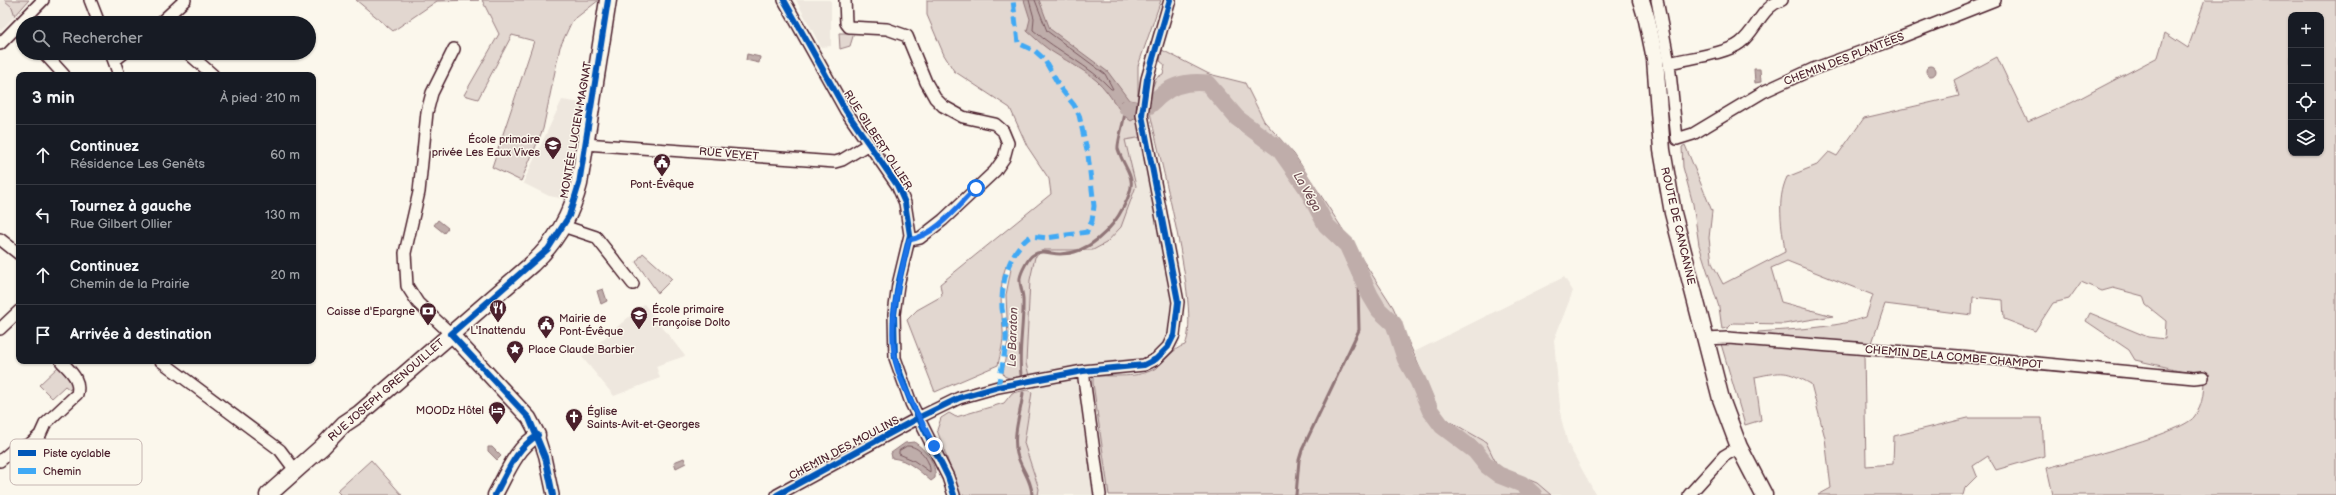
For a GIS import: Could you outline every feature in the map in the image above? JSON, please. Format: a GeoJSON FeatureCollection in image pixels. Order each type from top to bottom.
{"type":"FeatureCollection","features":[{"type":"Feature","properties":{"kind":"main road","name":"MONTÉE LUCIEN MAGNAT"},"geometry":{"type":"LineString","coordinates":[[451,334],[548,249],[563,226],[576,197],[608,0]]}},
{"type":"Feature","properties":{"kind":"main road","name":"ROUTE DE CANCANNE"},"geometry":{"type":"LineString","coordinates":[[1640,0],[1647,20],[1655,59],[1666,180],[1705,339],[1721,399],[1739,447],[1764,495]]}},
{"type":"Feature","properties":{"kind":"main road","name":"RUE JOSEPH GRENOUILLET"},"geometry":{"type":"LineString","coordinates":[[268,495],[344,424],[359,414],[451,334]]}},
{"type":"Feature","properties":{"kind":"street"},"geometry":{"type":"LineString","coordinates":[[30,16],[43,0]]}},
{"type":"Feature","properties":{"kind":"street"},"geometry":{"type":"LineString","coordinates":[[90,0],[96,16]]}},
{"type":"Feature","properties":{"kind":"street"},"geometry":{"type":"LineString","coordinates":[[168,16],[185,0]]}},
{"type":"Feature","properties":{"kind":"street","name":"RUE GILBERT OLLIER"},"geometry":{"type":"LineString","coordinates":[[784,0],[804,39],[868,145],[902,194],[910,224],[909,240],[898,285],[893,338],[898,371],[914,408],[920,417],[948,477],[954,495]]}},
{"type":"Feature","properties":{"kind":"street"},"geometry":{"type":"LineString","coordinates":[[845,0],[846,23],[849,26],[887,29],[907,36],[926,82],[943,106],[963,117],[995,124],[1008,138],[1008,148],[1004,158],[995,171],[944,220],[920,238],[909,240]]}},
{"type":"Feature","properties":{"kind":"street","name":"CHEMIN DES MOULINS"},"geometry":{"type":"LineString","coordinates":[[777,495],[920,417],[974,393],[1083,371],[1144,365],[1156,359],[1168,347],[1174,335],[1178,302],[1142,115],[1147,79],[1170,0]]}},
{"type":"Feature","properties":{"kind":"street"},"geometry":{"type":"LineString","coordinates":[[1657,0],[1669,62],[1723,52],[1738,45],[1745,39],[1770,6],[1782,0]]}},
{"type":"Feature","properties":{"kind":"street","name":"CHEMIN DES PLANTÉES"},"geometry":{"type":"LineString","coordinates":[[1669,62],[1677,139],[1693,134],[1763,92],[1813,69],[1899,38],[1995,0]]}},
{"type":"Feature","properties":{"kind":"street"},"geometry":{"type":"LineString","coordinates":[[0,44],[16,32]]}},
{"type":"Feature","properties":{"kind":"street"},"geometry":{"type":"LineString","coordinates":[[454,49],[432,93],[427,112],[419,192],[405,253],[406,286],[418,303],[451,334],[529,418],[538,435],[545,456],[553,495]]}},
{"type":"Feature","properties":{"kind":"street"},"geometry":{"type":"LineString","coordinates":[[50,60],[61,72]]}},
{"type":"Feature","properties":{"kind":"street"},"geometry":{"type":"LineString","coordinates":[[113,60],[118,72]]}},
{"type":"Feature","properties":{"kind":"street"},"geometry":{"type":"LineString","coordinates":[[196,60],[210,72]]}},
{"type":"Feature","properties":{"kind":"street","name":"RUE VEYET"},"geometry":{"type":"LineString","coordinates":[[585,144],[835,162],[842,160],[868,145]]}},
{"type":"Feature","properties":{"kind":"street"},"geometry":{"type":"LineString","coordinates":[[563,226],[596,237],[633,284]]}},
{"type":"Feature","properties":{"kind":"street"},"geometry":{"type":"LineString","coordinates":[[0,239],[16,252]]}},
{"type":"Feature","properties":{"kind":"street"},"geometry":{"type":"LineString","coordinates":[[0,329],[16,314]]}},
{"type":"Feature","properties":{"kind":"street","name":"CHEMIN DE LA COMBE CHAMPOT"},"geometry":{"type":"LineString","coordinates":[[1705,339],[1728,338],[1976,358],[2194,378],[2203,377]]}},
{"type":"Feature","properties":{"kind":"street"},"geometry":{"type":"LineString","coordinates":[[36,439],[40,435],[45,424],[77,394],[78,389],[76,378],[64,364]]}},
{"type":"Feature","properties":{"kind":"street"},"geometry":{"type":"LineString","coordinates":[[165,364],[280,450],[295,470]]}},
{"type":"Feature","properties":{"kind":"street"},"geometry":{"type":"LineString","coordinates":[[1083,371],[1100,495]]}},
{"type":"Feature","properties":{"kind":"street"},"geometry":{"type":"LineString","coordinates":[[495,495],[516,456],[528,440],[538,435]]}},
{"type":"Feature","properties":{"kind":"street"},"geometry":{"type":"LineString","coordinates":[[1689,495],[1724,456],[1739,447]]}},
{"type":"Feature","properties":{"kind":"street"},"geometry":{"type":"LineString","coordinates":[[0,461],[10,453]]}},
{"type":"Feature","properties":{"kind":"shaded area"},"geometry":{"type":"Polygon","coordinates":[[[0,0],[4,0],[12,7],[15,16],[0,31],[0,0]]]}},
{"type":"Feature","properties":{"kind":"shaded area"},"geometry":{"type":"Polygon","coordinates":[[[4,0],[29,0],[15,16],[12,7],[4,0]]]}},
{"type":"Feature","properties":{"kind":"shaded area"},"geometry":{"type":"Polygon","coordinates":[[[356,0],[479,0],[437,1],[393,31],[356,0]]]}},
{"type":"Feature","properties":{"kind":"shaded area"},"geometry":{"type":"Polygon","coordinates":[[[482,0],[599,0],[572,21],[560,47],[543,129],[521,181],[492,167],[534,41],[512,35],[478,99],[464,95],[499,34],[482,0]]]}},
{"type":"Feature","properties":{"kind":"shaded area"},"geometry":{"type":"Polygon","coordinates":[[[796,0],[831,0],[831,46],[821,47],[796,0]]]}},
{"type":"Feature","properties":{"kind":"shaded area"},"geometry":{"type":"Polygon","coordinates":[[[927,0],[1161,0],[1138,66],[1138,104],[1143,137],[1125,140],[1136,186],[1121,227],[1106,243],[1093,250],[1044,250],[1035,257],[1030,280],[1026,363],[1029,376],[1014,380],[1004,376],[1003,373],[1008,340],[1006,295],[1011,269],[1006,266],[1001,290],[1003,339],[998,365],[935,392],[907,320],[917,310],[942,296],[940,284],[1051,194],[1049,179],[1027,146],[1010,108],[954,71],[944,55],[927,15],[927,0]]]}},
{"type":"Feature","properties":{"kind":"shaded area"},"geometry":{"type":"Polygon","coordinates":[[[2205,0],[2336,0],[2336,495],[2053,495],[2047,468],[2125,446],[2169,431],[2185,424],[2194,417],[2200,407],[2203,396],[2204,373],[2188,372],[2135,360],[2129,350],[2086,321],[2090,313],[2148,337],[2165,339],[2166,321],[2146,305],[2143,296],[2113,288],[2102,291],[2081,282],[2069,299],[2053,303],[2035,331],[2004,319],[2003,300],[1973,297],[1972,315],[1885,304],[1872,343],[1758,336],[1758,332],[1826,326],[1866,317],[1873,295],[1787,261],[1771,268],[1781,302],[1833,316],[1784,324],[1733,323],[1728,328],[1722,329],[1719,307],[1699,245],[1693,204],[1683,167],[1682,147],[1685,145],[1712,211],[1709,238],[1712,263],[1723,284],[1785,252],[1781,223],[1781,204],[1787,177],[1817,165],[1829,152],[1837,156],[1864,118],[1959,96],[1954,80],[1997,57],[2028,122],[2071,103],[2158,57],[2165,33],[2188,48],[2205,0]]]}},
{"type":"Feature","properties":{"kind":"shaded area"},"geometry":{"type":"Polygon","coordinates":[[[839,33],[854,33],[850,46],[840,49],[839,33]]]}},
{"type":"Feature","properties":{"kind":"shaded area"},"geometry":{"type":"Polygon","coordinates":[[[1162,50],[1209,74],[1245,83],[1264,121],[1294,154],[1393,307],[1439,411],[1444,418],[1486,442],[1498,467],[1537,483],[1551,495],[1109,495],[1093,376],[1125,376],[1141,374],[1156,368],[1173,352],[1185,345],[1189,327],[1188,299],[1183,266],[1149,107],[1150,94],[1156,78],[1163,74],[1165,65],[1160,61],[1162,50]]]}},
{"type":"Feature","properties":{"kind":"shaded area","name":"École primaire privée Les Eaux Vives"},"geometry":{"type":"Polygon","coordinates":[[[562,100],[582,103],[566,199],[549,196],[523,183],[562,100]]]}},
{"type":"Feature","properties":{"kind":"shaded area"},"geometry":{"type":"Polygon","coordinates":[[[1143,137],[1158,211],[1172,303],[1169,331],[1166,338],[1158,348],[1144,357],[1126,362],[1090,363],[1109,495],[1038,495],[1039,489],[1024,443],[1032,392],[1026,363],[1030,280],[1035,257],[1044,250],[1077,251],[1136,186],[1125,140],[1143,137]]]}},
{"type":"Feature","properties":{"kind":"shaded area"},"geometry":{"type":"Polygon","coordinates":[[[643,253],[672,279],[658,293],[636,262],[643,253]]]}},
{"type":"Feature","properties":{"kind":"shaded area"},"geometry":{"type":"Polygon","coordinates":[[[1564,277],[1573,291],[1554,340],[1561,418],[1568,444],[1596,495],[1551,495],[1537,483],[1498,467],[1486,442],[1444,418],[1439,411],[1414,352],[1564,277]]]}},
{"type":"Feature","properties":{"kind":"shaded area","name":"École primaire Françoise Dolto"},"geometry":{"type":"Polygon","coordinates":[[[644,304],[685,356],[656,366],[660,378],[614,396],[582,357],[644,304]]]}},
{"type":"Feature","properties":{"kind":"shaded area"},"geometry":{"type":"Polygon","coordinates":[[[1724,341],[1864,354],[1866,466],[1893,464],[1894,436],[1968,418],[2042,418],[2044,456],[1996,470],[1988,456],[1973,466],[1977,476],[1965,488],[1963,495],[1818,495],[1831,488],[1825,438],[1811,384],[1795,376],[1784,373],[1755,377],[1761,420],[1745,425],[1721,344],[1724,341]]]}},
{"type":"Feature","properties":{"kind":"shaded area"},"geometry":{"type":"Polygon","coordinates":[[[59,366],[73,385],[70,390],[65,386],[52,398],[39,385],[59,366]]]}},
{"type":"Feature","properties":{"kind":"shaded area"},"geometry":{"type":"Polygon","coordinates":[[[1027,390],[1032,392],[1024,443],[1039,489],[1038,495],[960,495],[937,430],[941,418],[949,413],[956,417],[1004,403],[1012,393],[1027,390]]]}},
{"type":"Feature","properties":{"kind":"shaded area"},"geometry":{"type":"Polygon","coordinates":[[[371,460],[402,495],[341,495],[337,491],[371,460]]]}},
{"type":"Feature","properties":{"kind":"water"},"geometry":{"type":"Polygon","coordinates":[[[1024,0],[1039,0],[1050,29],[1108,72],[1129,100],[1140,102],[1138,117],[1131,121],[1122,113],[1097,81],[1048,49],[1027,31],[1030,19],[1024,0]]]}},
{"type":"Feature","properties":{"kind":"water"},"geometry":{"type":"Polygon","coordinates":[[[747,54],[760,57],[759,63],[746,60],[747,54]]]}},
{"type":"Feature","properties":{"kind":"water"},"geometry":{"type":"Polygon","coordinates":[[[1929,66],[1933,66],[1935,67],[1935,75],[1929,76],[1926,73],[1926,69],[1929,66]]]}},
{"type":"Feature","properties":{"kind":"water"},"geometry":{"type":"Polygon","coordinates":[[[1754,69],[1760,69],[1761,82],[1755,83],[1754,69]]]}},
{"type":"Feature","properties":{"kind":"water"},"geometry":{"type":"Polygon","coordinates":[[[438,220],[448,228],[444,233],[434,225],[438,220]]]}},
{"type":"Feature","properties":{"kind":"water"},"geometry":{"type":"Polygon","coordinates":[[[603,289],[607,301],[601,304],[597,291],[603,289]]]}},
{"type":"Feature","properties":{"kind":"water"},"geometry":{"type":"Polygon","coordinates":[[[914,442],[926,453],[932,462],[935,478],[931,481],[908,463],[892,458],[891,453],[905,443],[914,442]]]}},
{"type":"Feature","properties":{"kind":"water"},"geometry":{"type":"Polygon","coordinates":[[[488,447],[492,447],[501,456],[497,460],[488,451],[488,447]]]}},
{"type":"Feature","properties":{"kind":"water"},"geometry":{"type":"Polygon","coordinates":[[[684,458],[686,463],[676,468],[674,462],[684,458]]]}},
{"type":"Feature","properties":{"kind":"waterway","name":"La Véga"},"geometry":{"type":"LineString","coordinates":[[1127,108],[1139,110],[1145,108],[1165,92],[1182,84],[1194,82],[1207,83],[1237,118],[1280,150],[1306,187],[1326,225],[1347,245],[1370,295],[1379,310],[1394,324],[1405,358],[1418,381],[1430,410],[1442,426],[1475,451],[1487,466],[1499,475],[1522,484],[1534,495]]}},
{"type":"Feature","properties":{"kind":"waterway","name":"Le Baraton"},"geometry":{"type":"LineString","coordinates":[[1021,375],[1020,356],[1023,299],[1020,278],[1022,272],[1029,259],[1036,253],[1070,253],[1089,245],[1106,232],[1119,215],[1129,196],[1131,188],[1130,176],[1118,149],[1125,113]]}},
{"type":"Feature","properties":{"kind":"waterway"},"geometry":{"type":"LineString","coordinates":[[1296,495],[1299,460],[1302,450],[1359,330],[1358,288],[1362,277]]}},
{"type":"Feature","properties":{"kind":"waterway","name":"Le Baraton"},"geometry":{"type":"LineString","coordinates":[[1023,393],[1016,431],[1016,446],[1017,454],[1032,490],[1032,495]]}},
{"type":"Feature","properties":{"kind":"marked path"},"geometry":{"type":"LineString","coordinates":[[998,387],[1006,339],[1006,326],[1002,308],[1003,288],[1012,258],[1023,242],[1031,236],[1047,238],[1087,232],[1092,221],[1094,206],[1088,155],[1079,115],[1074,105],[1061,89],[1044,59],[1035,51],[1018,43],[1013,0]]}},
{"type":"Feature","properties":{"kind":"cycle path"},"geometry":{"type":"LineString","coordinates":[[553,495],[545,457],[529,418],[451,334],[548,249],[569,216],[579,184],[608,0]]}},
{"type":"Feature","properties":{"kind":"cycle path"},"geometry":{"type":"LineString","coordinates":[[784,0],[846,111],[897,185],[905,203],[910,235],[898,285],[894,314],[895,358],[911,403],[948,477],[954,495]]}},
{"type":"Feature","properties":{"kind":"cycle path"},"geometry":{"type":"LineString","coordinates":[[777,495],[920,417],[959,398],[998,387],[1083,371],[1144,365],[1156,359],[1168,347],[1174,335],[1178,302],[1142,115],[1147,79],[1170,0]]}},
{"type":"Feature","properties":{"kind":"cycle path"},"geometry":{"type":"LineString","coordinates":[[495,495],[518,454],[530,440],[538,435]]}},
{"type":"Feature","properties":{"kind":"place","name":"École primaire privée Les Eaux Vives"},"geometry":{"type":"Point","coordinates":[553,160]}},
{"type":"Feature","properties":{"kind":"place","name":"Pont-Évêque"},"geometry":{"type":"Point","coordinates":[662,177]}},
{"type":"Feature","properties":{"kind":"place","name":"L'Inattendu"},"geometry":{"type":"Point","coordinates":[498,323]}},
{"type":"Feature","properties":{"kind":"place","name":"Caisse d'Epargne"},"geometry":{"type":"Point","coordinates":[428,326]}},
{"type":"Feature","properties":{"kind":"place","name":"École primaire Françoise Dolto"},"geometry":{"type":"Point","coordinates":[639,330]}},
{"type":"Feature","properties":{"kind":"place","name":"Mairie de Pont-Évêque"},"geometry":{"type":"Point","coordinates":[546,339]}},
{"type":"Feature","properties":{"kind":"place","name":"Place Claude Barbier"},"geometry":{"type":"Point","coordinates":[515,364]}},
{"type":"Feature","properties":{"kind":"place","name":"MOODz Hôtel"},"geometry":{"type":"Point","coordinates":[497,425]}},
{"type":"Feature","properties":{"kind":"place","name":"Église Saints-Avit-et-Georges"},"geometry":{"type":"Point","coordinates":[574,432]}},
{"type":"Feature","properties":{"kind":"route"},"geometry":{"type":"LineString","coordinates":[[934,446],[920,417],[916,413],[911,403],[898,371],[895,358],[893,338],[894,314],[898,285],[909,240],[920,238],[944,220],[976,188]]}}]}
